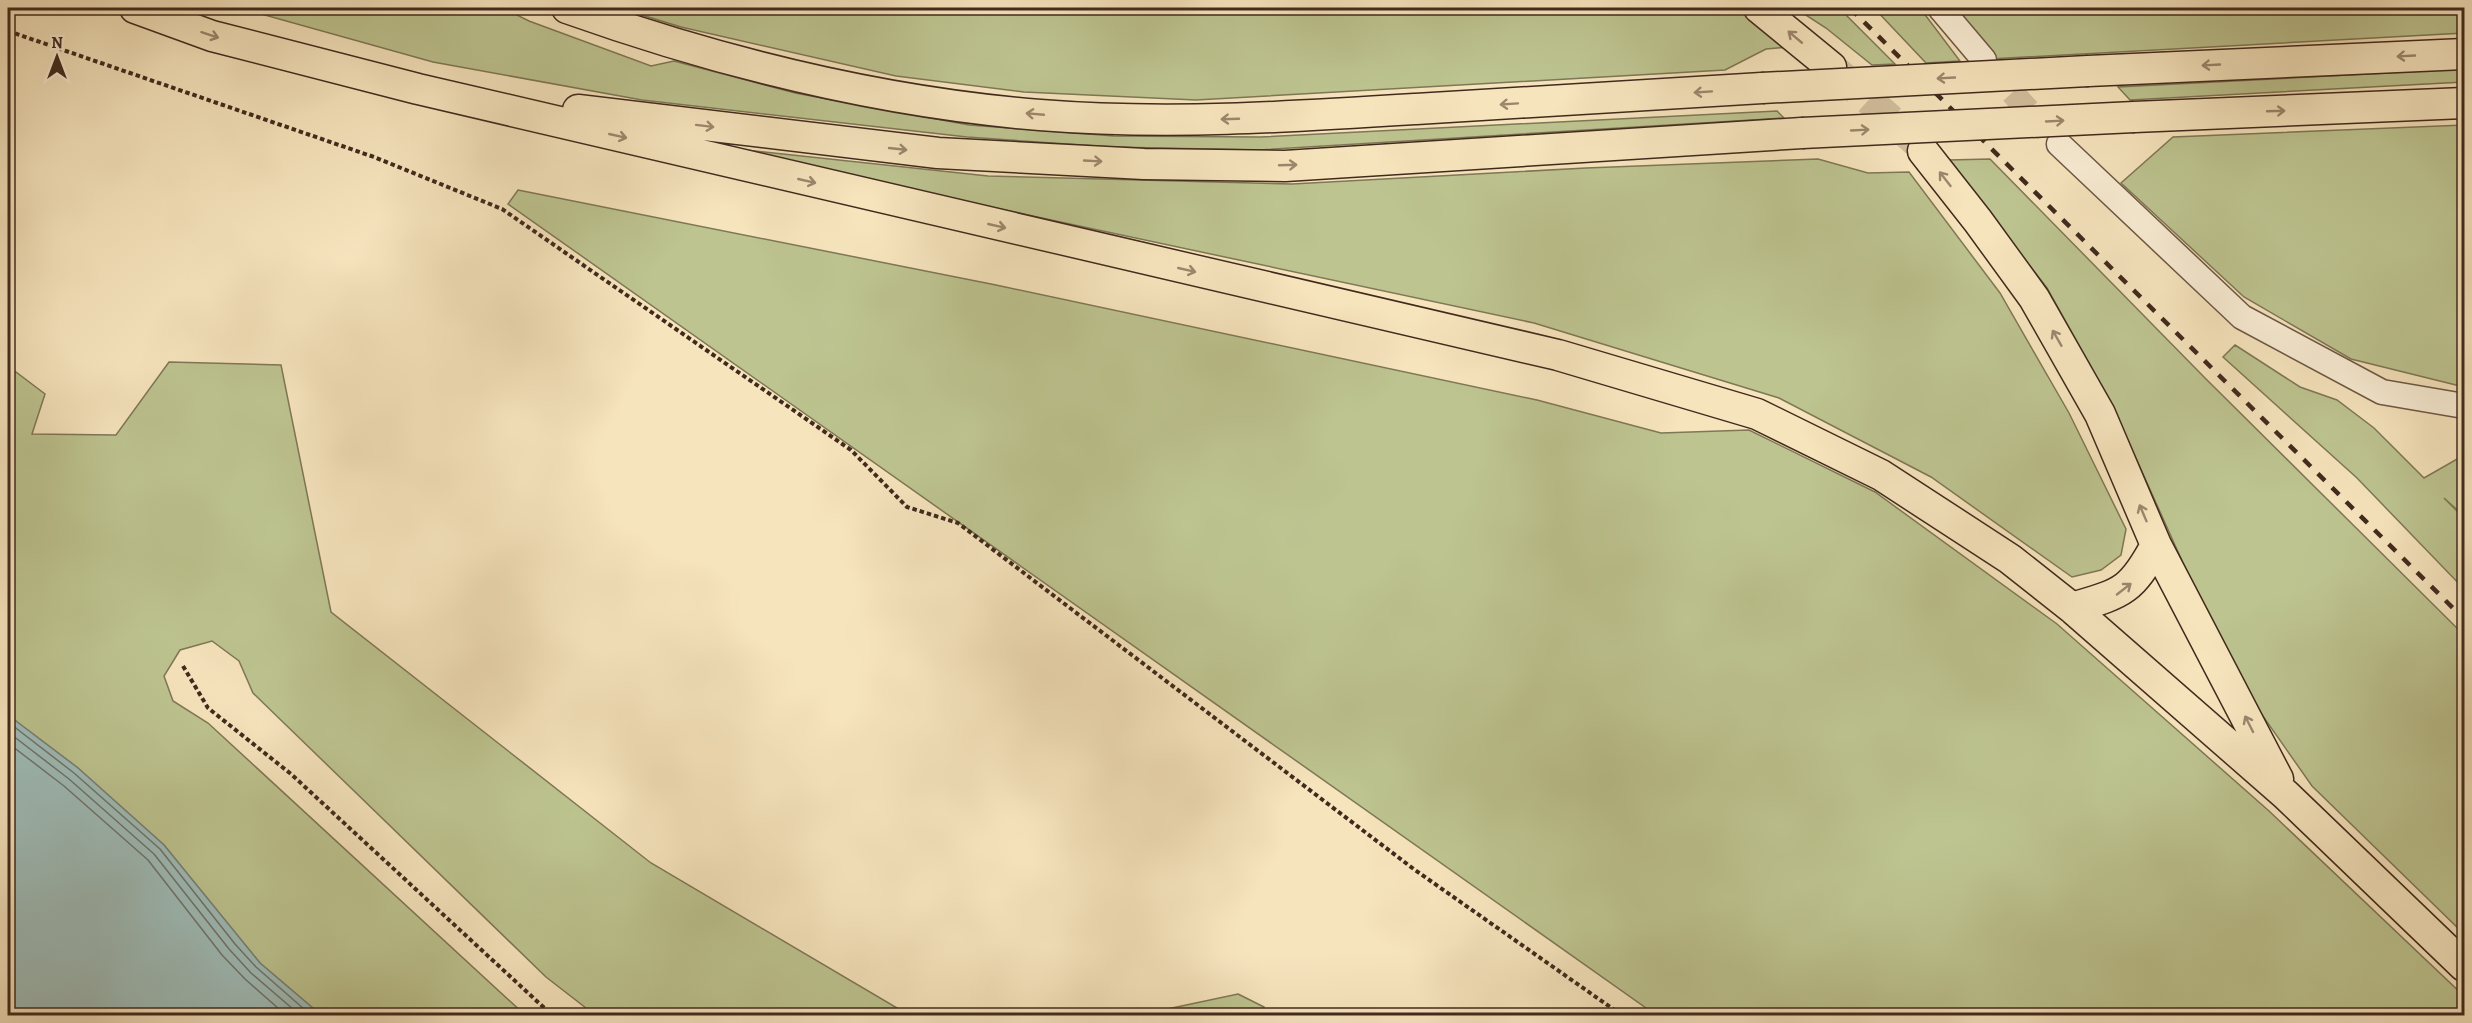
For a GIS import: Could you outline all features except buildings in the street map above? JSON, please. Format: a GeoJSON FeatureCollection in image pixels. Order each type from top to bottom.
{"type":"FeatureCollection","features":[{"type":"Feature","properties":{"kind":"main road"},"geometry":{"type":"LineString","coordinates":[[135,8],[212,36],[418,89],[1558,355],[1757,414],[1881,475],[2010,559],[2072,608],[2286,795],[2464,966]]}},
{"type":"Feature","properties":{"kind":"main road"},"geometry":{"type":"LineString","coordinates":[[567,8],[655,39],[769,70],[916,100],[1040,115],[1186,121],[1762,88],[2464,54]]}},
{"type":"Feature","properties":{"kind":"main road"},"geometry":{"type":"LineString","coordinates":[[1759,8],[1831,67]]}},
{"type":"Feature","properties":{"kind":"main road"},"geometry":{"type":"LineString","coordinates":[[418,89],[939,153],[1144,164],[1285,166],[1802,132],[2464,103]]}},
{"type":"Feature","properties":{"kind":"main road"},"geometry":{"type":"LineString","coordinates":[[1923,151],[1978,220],[2034,298],[2100,414],[2156,545],[2286,795]]}},
{"type":"Feature","properties":{"kind":"main road"},"geometry":{"type":"LineString","coordinates":[[2072,608],[2114,596],[2139,576],[2156,545]]}},
{"type":"Feature","properties":{"kind":"street"},"geometry":{"type":"LineString","coordinates":[[1940,8],[1984,60]]}},
{"type":"Feature","properties":{"kind":"street"},"geometry":{"type":"LineString","coordinates":[[2059,144],[2242,317],[2382,392],[2464,406]]}},
{"type":"Feature","properties":{"kind":"path"},"geometry":{"type":"LineString","coordinates":[[8,31],[375,157],[502,209],[851,450],[907,507],[958,523],[1414,870],[1623,1016]]}},
{"type":"Feature","properties":{"kind":"path"},"geometry":{"type":"LineString","coordinates":[[183,666],[208,708],[291,774],[553,1016]]}},
{"type":"Feature","properties":{"kind":"green space"},"geometry":{"type":"Polygon","coordinates":[[[240,8],[503,8],[529,21],[651,66],[674,61],[795,93],[969,125],[1114,136],[1260,137],[1777,111],[1784,118],[1259,150],[1111,147],[967,137],[642,100],[433,62],[240,8]]]}},
{"type":"Feature","properties":{"kind":"green space"},"geometry":{"type":"Polygon","coordinates":[[[619,8],[1740,8],[1788,47],[1766,49],[1725,70],[1196,100],[1024,92],[896,76],[681,27],[619,8]]]}},
{"type":"Feature","properties":{"kind":"green space"},"geometry":{"type":"Polygon","coordinates":[[[1795,8],[1839,8],[1895,64],[1872,65],[1826,28],[1795,8]]]}},
{"type":"Feature","properties":{"kind":"green space"},"geometry":{"type":"Polygon","coordinates":[[[1874,8],[1920,8],[1960,61],[1926,63],[1874,8]]]}},
{"type":"Feature","properties":{"kind":"green space"},"geometry":{"type":"Polygon","coordinates":[[[1957,8],[2464,8],[2464,33],[1989,59],[1957,8]]]}},
{"type":"Feature","properties":{"kind":"green space"},"geometry":{"type":"Polygon","coordinates":[[[2464,69],[2464,82],[2130,100],[2118,87],[2464,69]]]}},
{"type":"Feature","properties":{"kind":"green space"},"geometry":{"type":"Polygon","coordinates":[[[2464,125],[2464,387],[2351,359],[2244,297],[2121,183],[2173,137],[2464,125]]]}},
{"type":"Feature","properties":{"kind":"green space"},"geometry":{"type":"Polygon","coordinates":[[[700,145],[988,176],[1292,184],[1586,168],[1818,159],[1868,173],[1909,172],[2000,293],[2069,413],[2126,529],[2121,555],[2101,570],[2072,577],[1931,477],[1779,398],[1534,323],[700,145]]]}},
{"type":"Feature","properties":{"kind":"green space"},"geometry":{"type":"Polygon","coordinates":[[[1990,159],[2205,378],[2464,635],[2464,934],[2312,786],[2232,672],[2112,405],[2047,288],[1949,160],[1990,159]]]}},
{"type":"Feature","properties":{"kind":"green space"},"geometry":{"type":"Polygon","coordinates":[[[518,190],[996,285],[1537,400],[1661,433],[1749,430],[1875,492],[2057,624],[2269,811],[2464,996],[2464,1015],[1656,1015],[508,204],[518,190]]]}},
{"type":"Feature","properties":{"kind":"green space"},"geometry":{"type":"Polygon","coordinates":[[[2235,345],[2300,387],[2337,400],[2374,428],[2424,478],[2464,455],[2464,516],[2444,498],[2464,518],[2464,589],[2357,478],[2223,357],[2235,345]]]}},
{"type":"Feature","properties":{"kind":"green space"},"geometry":{"type":"Polygon","coordinates":[[[169,362],[281,365],[331,612],[651,863],[909,1015],[595,1015],[546,977],[253,693],[239,661],[212,641],[180,650],[164,676],[173,701],[208,723],[525,1015],[321,1015],[260,963],[164,845],[78,768],[8,715],[8,366],[45,394],[32,434],[116,435],[169,362]]]}},
{"type":"Feature","properties":{"kind":"green space"},"geometry":{"type":"Polygon","coordinates":[[[1238,994],[1264,1007],[1262,1015],[1150,1015],[1158,1011],[1238,994]]]}},
{"type":"Feature","properties":{"kind":"water"},"geometry":{"type":"Polygon","coordinates":[[[8,715],[78,768],[164,845],[260,963],[321,1015],[8,1015],[8,715]]]}},
{"type":"Feature","properties":{"kind":"tunnel"},"geometry":{"type":"LineString","coordinates":[[1988,66],[2047,131]]}},
{"type":"Feature","properties":{"kind":"tunnel"},"geometry":{"type":"LineString","coordinates":[[1835,70],[1916,142]]}},
{"type":"Feature","properties":{"kind":"railway"},"geometry":{"type":"LineString","coordinates":[[1850,8],[2464,619]]}}]}
